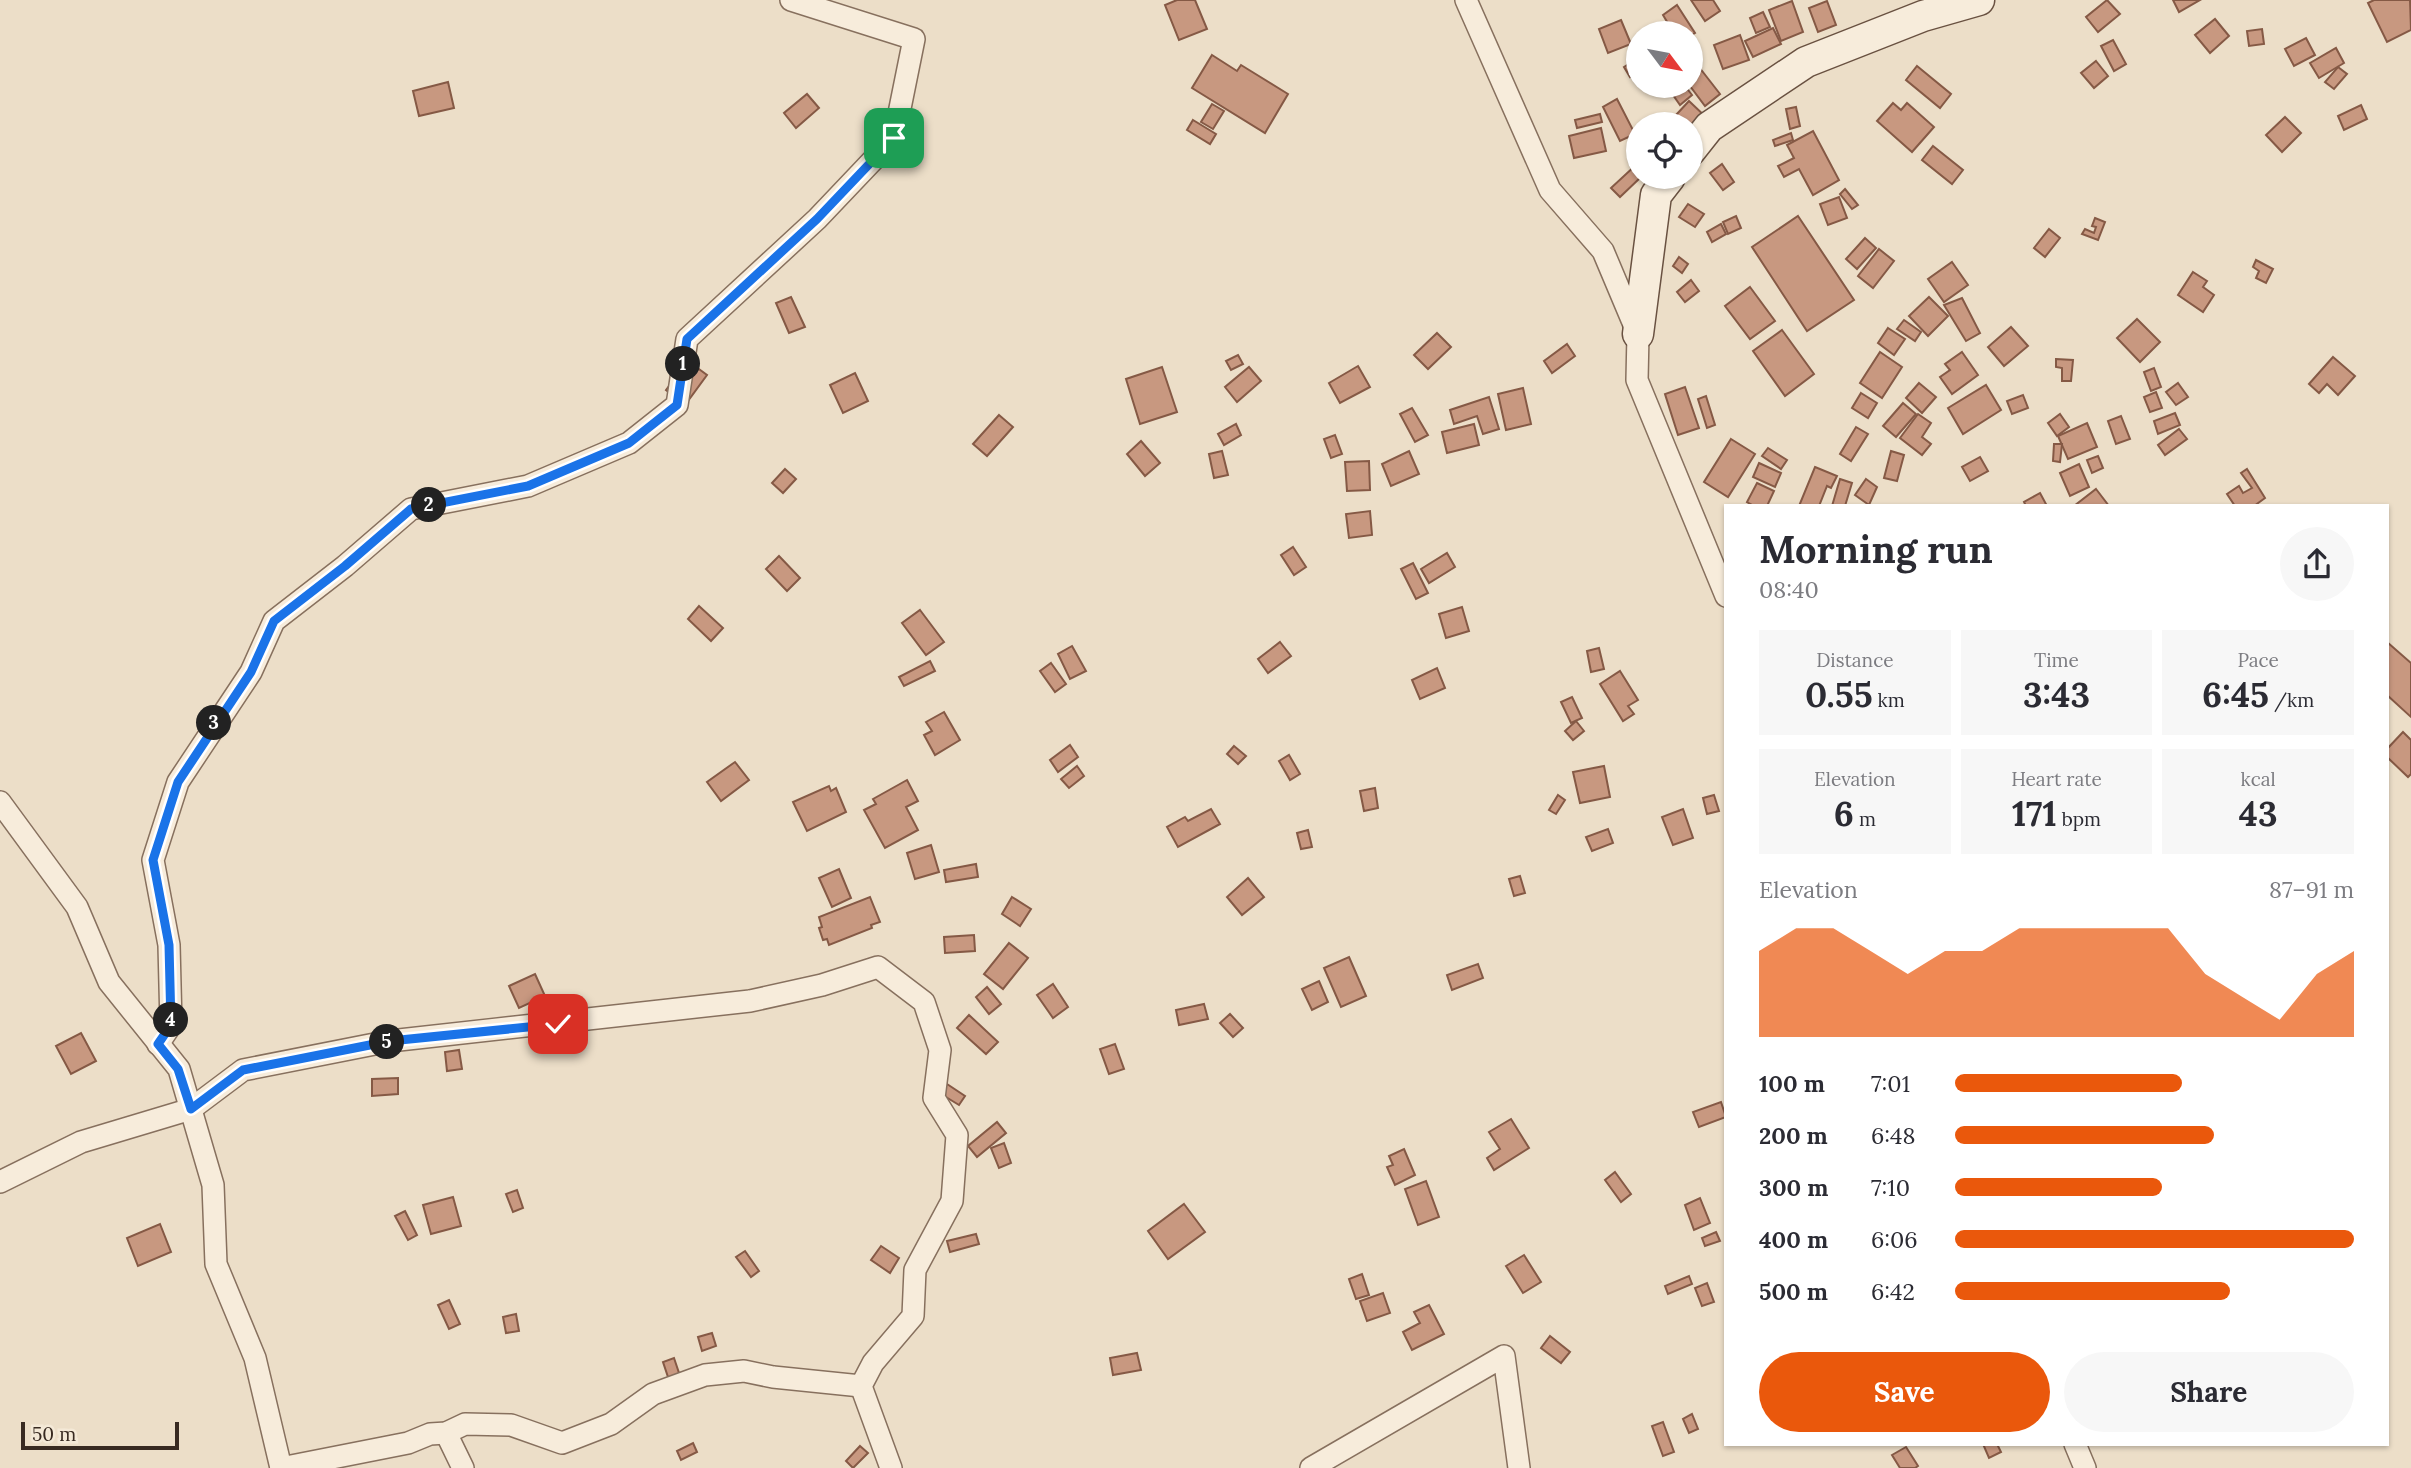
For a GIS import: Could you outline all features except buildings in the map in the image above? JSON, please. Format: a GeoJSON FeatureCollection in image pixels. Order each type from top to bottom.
{"type":"FeatureCollection","features":[{"type":"Feature","properties":{"kind":"street"},"geometry":{"type":"LineString","coordinates":[[158,1044],[171,1025],[169,945],[153,860],[178,782],[251,672],[274,621],[345,566],[411,509],[528,486],[629,443],[677,405],[687,339],[817,219],[894,138],[914,39],[791,0]]}},
{"type":"Feature","properties":{"kind":"street"},"geometry":{"type":"LineString","coordinates":[[1466,0],[1550,190],[1603,251],[1638,334]]}},
{"type":"Feature","properties":{"kind":"street"},"geometry":{"type":"LineString","coordinates":[[1703,135],[1709,127],[1806,62],[1923,16],[1979,0]]}},
{"type":"Feature","properties":{"kind":"street"},"geometry":{"type":"LineString","coordinates":[[1661,189],[1656,195],[1638,334],[1637,380],[1724,591]]}},
{"type":"Feature","properties":{"kind":"street"},"geometry":{"type":"LineString","coordinates":[[0,803],[77,907],[109,982],[178,1069],[213,1185],[216,1264],[255,1358],[281,1468],[446,1433],[465,1424],[511,1425],[562,1443],[611,1424],[653,1394],[705,1375],[744,1371],[774,1377],[861,1386]]}},
{"type":"Feature","properties":{"kind":"street"},"geometry":{"type":"LineString","coordinates":[[0,1182],[81,1142],[191,1109],[243,1070],[390,1041],[750,1001],[822,985],[878,967],[924,1002],[940,1050],[933,1098],[957,1135],[952,1201],[915,1270],[913,1317],[873,1363],[861,1386],[891,1468]]}},
{"type":"Feature","properties":{"kind":"street"},"geometry":{"type":"LineString","coordinates":[[1311,1468],[1504,1356],[1519,1468]]}},
{"type":"Feature","properties":{"kind":"street"},"geometry":{"type":"LineString","coordinates":[[446,1433],[463,1468]]}},
{"type":"Feature","properties":{"kind":"street"},"geometry":{"type":"LineString","coordinates":[[2076,1446],[2085,1468]]}},
{"type":"Feature","properties":{"kind":"route"},"geometry":{"type":"LineString","coordinates":[[558,1024],[390,1041],[243,1070],[191,1109],[178,1069],[158,1044],[171,1025],[169,945],[153,860],[178,782],[216,720],[251,672],[274,621],[345,566],[411,509],[528,486],[629,443],[677,405],[687,339],[817,219],[894,138]]}}]}
